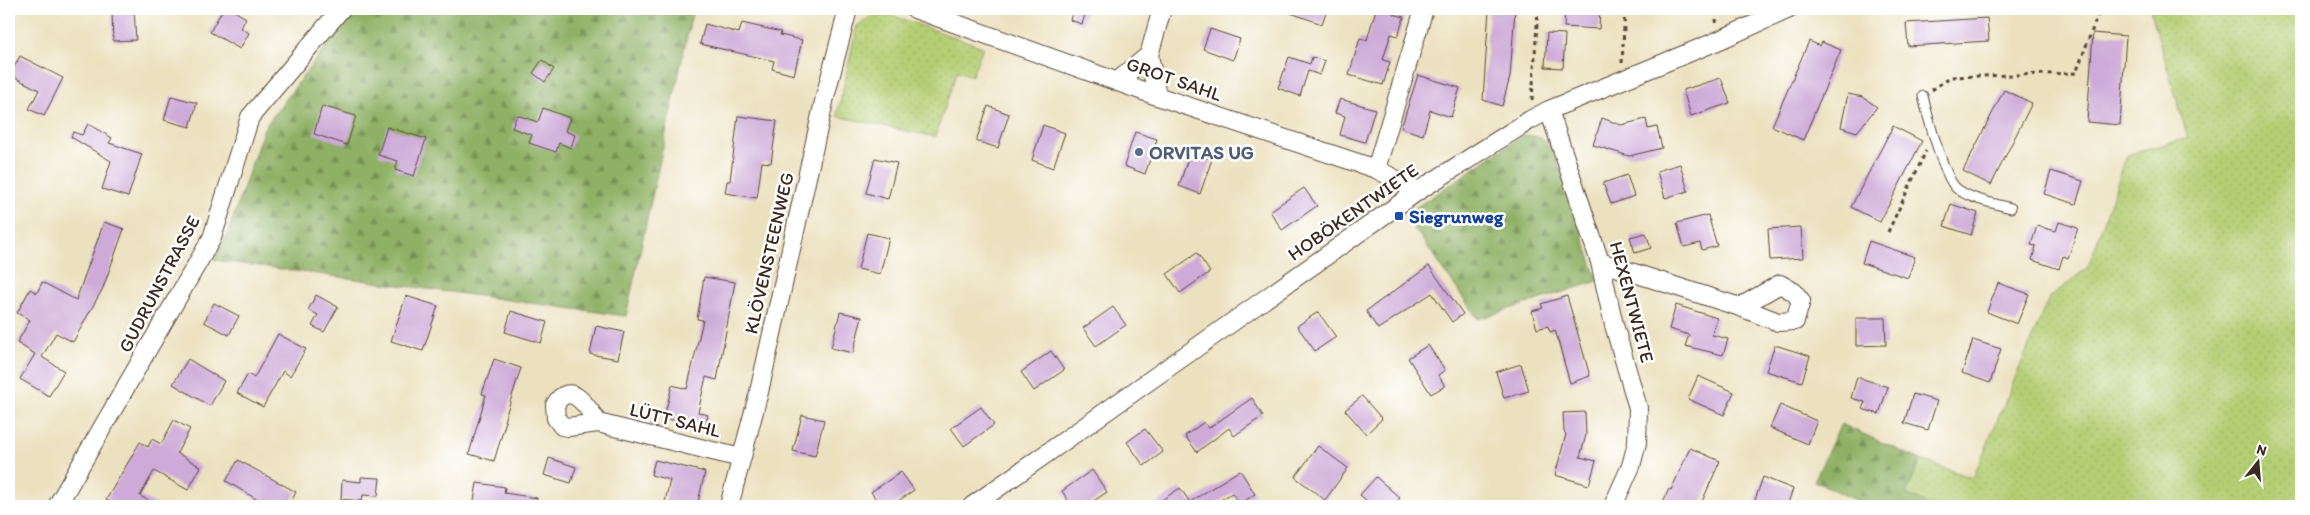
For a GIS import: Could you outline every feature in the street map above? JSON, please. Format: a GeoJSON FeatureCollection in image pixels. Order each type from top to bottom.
{"type":"FeatureCollection","features":[{"type":"Feature","properties":{"kind":"street","name":"GUDRUNSTRASSE"},"geometry":{"type":"LineString","coordinates":[[56,506],[212,238],[250,117],[340,9]]}},
{"type":"Feature","properties":{"kind":"street","name":"KLÖVENSTEENWEG"},"geometry":{"type":"LineString","coordinates":[[729,506],[759,392],[825,97],[848,9]]}},
{"type":"Feature","properties":{"kind":"street","name":"GROT SAHL"},"geometry":{"type":"LineString","coordinates":[[915,9],[1157,96],[1376,169],[1418,191]]}},
{"type":"Feature","properties":{"kind":"street"},"geometry":{"type":"LineString","coordinates":[[1157,96],[1149,55],[1162,9]]}},
{"type":"Feature","properties":{"kind":"street"},"geometry":{"type":"LineString","coordinates":[[1376,169],[1424,9]]}},
{"type":"Feature","properties":{"kind":"street","name":"HOBÖKENTWIETE"},"geometry":{"type":"LineString","coordinates":[[972,506],[1418,191],[1530,120],[1549,110],[1715,42],[1789,9]]}},
{"type":"Feature","properties":{"kind":"street"},"geometry":{"type":"LineString","coordinates":[[1118,81],[1149,55]]}},
{"type":"Feature","properties":{"kind":"street","name":"HEXENTWIETE"},"geometry":{"type":"LineString","coordinates":[[1549,110],[1600,262],[1614,325],[1636,395],[1639,426],[1638,443],[1631,466],[1613,506]]}},
{"type":"Feature","properties":{"kind":"street"},"geometry":{"type":"LineString","coordinates":[[1600,262],[1740,307]]}},
{"type":"Feature","properties":{"kind":"street","name":"LÜTT SAHL"},"geometry":{"type":"LineString","coordinates":[[598,423],[741,458]]}},
{"type":"Feature","properties":{"kind":"lane"},"geometry":{"type":"LineString","coordinates":[[1923,96],[1933,137],[1955,187],[1969,195],[2012,208]]}},
{"type":"Feature","properties":{"kind":"path"},"geometry":{"type":"LineString","coordinates":[[1530,120],[1538,9]]}},
{"type":"Feature","properties":{"kind":"path"},"geometry":{"type":"LineString","coordinates":[[1621,80],[1626,9]]}},
{"type":"Feature","properties":{"kind":"path"},"geometry":{"type":"LineString","coordinates":[[1923,96],[1950,77],[2076,72],[2100,9]]}},
{"type":"Feature","properties":{"kind":"path"},"geometry":{"type":"LineString","coordinates":[[1888,232],[1933,137]]}},
{"type":"Feature","properties":{"kind":"green space"},"geometry":{"type":"Polygon","coordinates":[[[354,9],[693,9],[626,316],[214,260],[228,233],[264,128],[354,9]]]}},
{"type":"Feature","properties":{"kind":"green space"},"geometry":{"type":"Polygon","coordinates":[[[2150,9],[2301,9],[2301,506],[1930,506],[1906,494],[1921,460],[1973,478],[2049,298],[2088,267],[2127,155],[2188,138],[2150,9]]]}},
{"type":"Feature","properties":{"kind":"green space"},"geometry":{"type":"Polygon","coordinates":[[[879,11],[983,47],[972,76],[957,71],[935,137],[837,116],[857,26],[879,11]]]}},
{"type":"Feature","properties":{"kind":"green space"},"geometry":{"type":"Polygon","coordinates":[[[1523,135],[1542,139],[1554,152],[1598,281],[1478,319],[1405,215],[1523,135]]]}},
{"type":"Feature","properties":{"kind":"green space"},"geometry":{"type":"Polygon","coordinates":[[[1841,424],[1921,460],[1906,494],[1930,506],[1869,506],[1814,481],[1841,424]]]}},
{"type":"Feature","properties":{"kind":"building"},"geometry":{"type":"Polygon","coordinates":[[[223,9],[231,9],[246,18],[241,28],[249,33],[240,49],[210,32],[223,9]]]}},
{"type":"Feature","properties":{"kind":"building"},"geometry":{"type":"Polygon","coordinates":[[[1073,9],[1087,9],[1082,24],[1070,20],[1073,9]]]}},
{"type":"Feature","properties":{"kind":"building"},"geometry":{"type":"Polygon","coordinates":[[[1285,9],[1327,9],[1322,24],[1285,11],[1285,9]]]}},
{"type":"Feature","properties":{"kind":"building"},"geometry":{"type":"Polygon","coordinates":[[[1376,9],[1395,9],[1393,14],[1404,17],[1398,36],[1391,34],[1387,46],[1383,60],[1390,62],[1383,85],[1349,75],[1360,38],[1367,40],[1376,9]]]}},
{"type":"Feature","properties":{"kind":"building"},"geometry":{"type":"Polygon","coordinates":[[[1489,9],[1515,9],[1510,77],[1502,106],[1483,100],[1489,9]]]}},
{"type":"Feature","properties":{"kind":"building"},"geometry":{"type":"Polygon","coordinates":[[[1565,9],[1600,9],[1599,29],[1564,27],[1565,9]]]}},
{"type":"Feature","properties":{"kind":"building"},"geometry":{"type":"Polygon","coordinates":[[[134,11],[136,40],[113,41],[112,12],[134,11]]]}},
{"type":"Feature","properties":{"kind":"building"},"geometry":{"type":"Polygon","coordinates":[[[1987,18],[1989,41],[1908,46],[1906,23],[1987,18]]]}},
{"type":"Feature","properties":{"kind":"building"},"geometry":{"type":"Polygon","coordinates":[[[742,23],[781,32],[780,35],[802,40],[794,75],[772,69],[774,61],[700,44],[705,24],[739,33],[742,23]]]}},
{"type":"Feature","properties":{"kind":"building"},"geometry":{"type":"Polygon","coordinates":[[[1210,29],[1240,39],[1233,60],[1203,49],[1210,29]]]}},
{"type":"Feature","properties":{"kind":"building"},"geometry":{"type":"Polygon","coordinates":[[[1547,33],[1565,34],[1563,68],[1545,67],[1547,33]]]}},
{"type":"Feature","properties":{"kind":"building"},"geometry":{"type":"Polygon","coordinates":[[[2093,33],[2126,36],[2120,125],[2087,122],[2093,33]]]}},
{"type":"Feature","properties":{"kind":"building"},"geometry":{"type":"Polygon","coordinates":[[[1809,41],[1820,46],[1822,42],[1841,50],[1803,140],[1772,126],[1809,41]]]}},
{"type":"Feature","properties":{"kind":"building"},"geometry":{"type":"Polygon","coordinates":[[[20,56],[63,78],[44,116],[29,109],[39,90],[10,75],[20,56]]]}},
{"type":"Feature","properties":{"kind":"building"},"geometry":{"type":"Polygon","coordinates":[[[1289,57],[1310,64],[1312,57],[1325,61],[1320,75],[1308,71],[1300,96],[1278,88],[1289,57]]]}},
{"type":"Feature","properties":{"kind":"building"},"geometry":{"type":"Polygon","coordinates":[[[542,60],[554,69],[545,82],[533,73],[542,60]]]}},
{"type":"Feature","properties":{"kind":"building"},"geometry":{"type":"Polygon","coordinates":[[[1418,75],[1460,88],[1451,117],[1430,110],[1423,135],[1401,128],[1418,75]]]}},
{"type":"Feature","properties":{"kind":"building"},"geometry":{"type":"Polygon","coordinates":[[[1721,78],[1730,103],[1691,116],[1683,90],[1721,78]]]}},
{"type":"Feature","properties":{"kind":"building"},"geometry":{"type":"Polygon","coordinates":[[[2004,90],[2032,103],[1991,185],[1963,171],[2004,90]]]}},
{"type":"Feature","properties":{"kind":"building"},"geometry":{"type":"Polygon","coordinates":[[[1848,94],[1863,97],[1877,107],[1857,132],[1841,127],[1848,94]]]}},
{"type":"Feature","properties":{"kind":"building"},"geometry":{"type":"Polygon","coordinates":[[[171,96],[197,103],[190,127],[164,120],[171,96]]]}},
{"type":"Feature","properties":{"kind":"building"},"geometry":{"type":"Polygon","coordinates":[[[1340,99],[1375,109],[1365,142],[1340,135],[1345,116],[1335,113],[1340,99]]]}},
{"type":"Feature","properties":{"kind":"building"},"geometry":{"type":"Polygon","coordinates":[[[322,106],[356,116],[347,145],[314,134],[322,106]]]}},
{"type":"Feature","properties":{"kind":"building"},"geometry":{"type":"Polygon","coordinates":[[[988,106],[1009,114],[998,148],[976,141],[988,106]]]}},
{"type":"Feature","properties":{"kind":"building"},"geometry":{"type":"Polygon","coordinates":[[[543,108],[570,118],[565,131],[575,135],[571,148],[559,143],[556,152],[529,143],[532,135],[512,128],[517,115],[538,122],[543,108]]]}},
{"type":"Feature","properties":{"kind":"building"},"geometry":{"type":"Polygon","coordinates":[[[738,116],[777,121],[771,163],[762,162],[757,198],[725,193],[727,181],[730,181],[738,116]]]}},
{"type":"Feature","properties":{"kind":"building"},"geometry":{"type":"Polygon","coordinates":[[[1602,118],[1621,125],[1646,119],[1648,129],[1657,127],[1662,148],[1629,156],[1593,145],[1602,118]]]}},
{"type":"Feature","properties":{"kind":"building"},"geometry":{"type":"Polygon","coordinates":[[[88,124],[112,138],[109,143],[142,154],[128,197],[102,189],[111,161],[71,137],[73,132],[82,135],[88,124]]]}},
{"type":"Feature","properties":{"kind":"building"},"geometry":{"type":"Polygon","coordinates":[[[1043,125],[1065,133],[1053,168],[1032,160],[1043,125]]]}},
{"type":"Feature","properties":{"kind":"building"},"geometry":{"type":"Polygon","coordinates":[[[1893,126],[1922,141],[1880,222],[1851,207],[1893,126]]]}},
{"type":"Feature","properties":{"kind":"building"},"geometry":{"type":"Polygon","coordinates":[[[387,127],[426,139],[414,176],[395,170],[398,161],[378,155],[387,127]]]}},
{"type":"Feature","properties":{"kind":"building"},"geometry":{"type":"Polygon","coordinates":[[[1135,132],[1157,139],[1145,174],[1124,166],[1135,132]]]}},
{"type":"Feature","properties":{"kind":"building"},"geometry":{"type":"Polygon","coordinates":[[[1190,152],[1212,159],[1200,194],[1179,186],[1190,152]]]}},
{"type":"Feature","properties":{"kind":"building"},"geometry":{"type":"Polygon","coordinates":[[[875,158],[897,163],[888,199],[866,193],[875,158]]]}},
{"type":"Feature","properties":{"kind":"building"},"geometry":{"type":"Polygon","coordinates":[[[1680,164],[1688,191],[1665,198],[1657,171],[1680,164]]]}},
{"type":"Feature","properties":{"kind":"building"},"geometry":{"type":"Polygon","coordinates":[[[2051,171],[2083,181],[2076,204],[2044,194],[2051,171]]]}},
{"type":"Feature","properties":{"kind":"building"},"geometry":{"type":"Polygon","coordinates":[[[1627,175],[1634,196],[1611,204],[1603,183],[1627,175]]]}},
{"type":"Feature","properties":{"kind":"building"},"geometry":{"type":"Polygon","coordinates":[[[1304,188],[1317,206],[1282,230],[1270,211],[1304,188]]]}},
{"type":"Feature","properties":{"kind":"building"},"geometry":{"type":"Polygon","coordinates":[[[1951,204],[1978,213],[1971,235],[1944,226],[1951,204]]]}},
{"type":"Feature","properties":{"kind":"building"},"geometry":{"type":"Polygon","coordinates":[[[1708,215],[1717,246],[1702,250],[1700,243],[1684,247],[1677,223],[1708,215]]]}},
{"type":"Feature","properties":{"kind":"building"},"geometry":{"type":"Polygon","coordinates":[[[104,222],[124,229],[103,288],[73,342],[56,333],[42,357],[64,371],[49,396],[20,379],[35,354],[17,343],[30,320],[17,313],[30,289],[37,293],[42,282],[76,300],[104,222]]]}},
{"type":"Feature","properties":{"kind":"building"},"geometry":{"type":"Polygon","coordinates":[[[2059,222],[2078,228],[2068,258],[2063,256],[2059,269],[2032,260],[2036,246],[2031,245],[2037,226],[2056,231],[2059,222]]]}},
{"type":"Feature","properties":{"kind":"building"},"geometry":{"type":"Polygon","coordinates":[[[1801,227],[1803,258],[1770,260],[1768,229],[1801,227]]]}},
{"type":"Feature","properties":{"kind":"building"},"geometry":{"type":"Polygon","coordinates":[[[867,233],[889,238],[880,274],[858,269],[867,233]]]}},
{"type":"Feature","properties":{"kind":"building"},"geometry":{"type":"Polygon","coordinates":[[[1646,233],[1651,248],[1635,253],[1630,237],[1646,233]]]}},
{"type":"Feature","properties":{"kind":"building"},"geometry":{"type":"Polygon","coordinates":[[[1869,241],[1915,257],[1908,278],[1862,263],[1869,241]]]}},
{"type":"Feature","properties":{"kind":"building"},"geometry":{"type":"Polygon","coordinates":[[[1197,253],[1210,272],[1180,293],[1167,274],[1197,253]]]}},
{"type":"Feature","properties":{"kind":"building"},"geometry":{"type":"Polygon","coordinates":[[[1429,266],[1463,314],[1452,322],[1432,293],[1378,329],[1366,311],[1429,266]]]}},
{"type":"Feature","properties":{"kind":"building"},"geometry":{"type":"Polygon","coordinates":[[[704,277],[735,282],[717,380],[706,377],[698,412],[708,415],[705,428],[664,418],[672,385],[687,389],[703,320],[697,319],[704,277]]]}},
{"type":"Feature","properties":{"kind":"building"},"geometry":{"type":"Polygon","coordinates":[[[1998,283],[2029,294],[2017,324],[1987,312],[1998,283]]]}},
{"type":"Feature","properties":{"kind":"building"},"geometry":{"type":"Polygon","coordinates":[[[316,295],[338,307],[324,332],[312,326],[318,315],[308,310],[316,295]]]}},
{"type":"Feature","properties":{"kind":"building"},"geometry":{"type":"Polygon","coordinates":[[[406,296],[438,306],[423,351],[391,341],[406,296]]]}},
{"type":"Feature","properties":{"kind":"building"},"geometry":{"type":"Polygon","coordinates":[[[1567,296],[1590,376],[1570,383],[1555,330],[1550,332],[1548,326],[1537,329],[1532,311],[1543,308],[1541,304],[1567,296]]]}},
{"type":"Feature","properties":{"kind":"building"},"geometry":{"type":"Polygon","coordinates":[[[214,303],[239,316],[229,335],[204,322],[214,303]]]}},
{"type":"Feature","properties":{"kind":"building"},"geometry":{"type":"Polygon","coordinates":[[[1676,305],[1717,318],[1712,335],[1728,339],[1723,355],[1685,346],[1689,335],[1669,329],[1676,305]]]}},
{"type":"Feature","properties":{"kind":"building"},"geometry":{"type":"Polygon","coordinates":[[[1113,307],[1126,325],[1096,346],[1083,328],[1113,307]]]}},
{"type":"Feature","properties":{"kind":"building"},"geometry":{"type":"Polygon","coordinates":[[[511,311],[547,322],[541,343],[505,332],[511,311]]]}},
{"type":"Feature","properties":{"kind":"building"},"geometry":{"type":"Polygon","coordinates":[[[840,312],[862,317],[853,353],[831,348],[840,312]]]}},
{"type":"Feature","properties":{"kind":"building"},"geometry":{"type":"Polygon","coordinates":[[[1318,312],[1336,337],[1315,351],[1297,326],[1318,312]]]}},
{"type":"Feature","properties":{"kind":"building"},"geometry":{"type":"Polygon","coordinates":[[[1856,318],[1885,318],[1886,345],[1856,346],[1856,318]]]}},
{"type":"Feature","properties":{"kind":"building"},"geometry":{"type":"Polygon","coordinates":[[[596,326],[624,332],[618,359],[590,354],[596,326]]]}},
{"type":"Feature","properties":{"kind":"building"},"geometry":{"type":"Polygon","coordinates":[[[278,334],[306,349],[290,376],[283,371],[263,407],[237,393],[248,374],[254,378],[278,334]]]}},
{"type":"Feature","properties":{"kind":"building"},"geometry":{"type":"Polygon","coordinates":[[[1973,340],[2001,349],[1990,383],[1962,373],[1973,340]]]}},
{"type":"Feature","properties":{"kind":"building"},"geometry":{"type":"Polygon","coordinates":[[[1428,345],[1445,370],[1438,375],[1445,386],[1431,394],[1408,358],[1428,345]]]}},
{"type":"Feature","properties":{"kind":"building"},"geometry":{"type":"Polygon","coordinates":[[[1775,345],[1810,356],[1802,382],[1766,371],[1775,345]]]}},
{"type":"Feature","properties":{"kind":"building"},"geometry":{"type":"Polygon","coordinates":[[[1051,351],[1064,370],[1034,391],[1021,372],[1051,351]]]}},
{"type":"Feature","properties":{"kind":"building"},"geometry":{"type":"Polygon","coordinates":[[[188,359],[224,381],[210,406],[173,384],[188,359]]]}},
{"type":"Feature","properties":{"kind":"building"},"geometry":{"type":"Polygon","coordinates":[[[494,359],[521,368],[504,421],[506,421],[494,461],[469,454],[486,395],[482,394],[494,359]]]}},
{"type":"Feature","properties":{"kind":"building"},"geometry":{"type":"Polygon","coordinates":[[[1521,364],[1529,391],[1504,398],[1496,372],[1521,364]]]}},
{"type":"Feature","properties":{"kind":"building"},"geometry":{"type":"Polygon","coordinates":[[[1698,376],[1734,392],[1724,415],[1688,399],[1698,376]]]}},
{"type":"Feature","properties":{"kind":"building"},"geometry":{"type":"Polygon","coordinates":[[[1857,377],[1888,387],[1879,414],[1862,409],[1865,402],[1851,398],[1857,377]]]}},
{"type":"Feature","properties":{"kind":"building"},"geometry":{"type":"Polygon","coordinates":[[[1913,394],[1937,401],[1928,430],[1904,423],[1913,394]]]}},
{"type":"Feature","properties":{"kind":"building"},"geometry":{"type":"Polygon","coordinates":[[[1362,396],[1382,419],[1366,434],[1345,410],[1362,396]]]}},
{"type":"Feature","properties":{"kind":"building"},"geometry":{"type":"Polygon","coordinates":[[[1252,398],[1263,416],[1234,436],[1229,428],[1197,452],[1185,436],[1204,422],[1209,428],[1252,398]]]}},
{"type":"Feature","properties":{"kind":"building"},"geometry":{"type":"Polygon","coordinates":[[[1780,405],[1817,421],[1808,444],[1770,428],[1780,405]]]}},
{"type":"Feature","properties":{"kind":"building"},"geometry":{"type":"Polygon","coordinates":[[[981,407],[994,425],[964,446],[951,428],[981,407]]]}},
{"type":"Feature","properties":{"kind":"building"},"geometry":{"type":"Polygon","coordinates":[[[1585,412],[1586,435],[1580,457],[1596,461],[1589,485],[1555,475],[1566,434],[1564,432],[1563,413],[1585,412]]]}},
{"type":"Feature","properties":{"kind":"building"},"geometry":{"type":"Polygon","coordinates":[[[802,415],[824,420],[815,456],[793,451],[802,415]]]}},
{"type":"Feature","properties":{"kind":"building"},"geometry":{"type":"Polygon","coordinates":[[[174,420],[190,429],[177,453],[201,467],[188,490],[154,471],[140,496],[159,506],[117,506],[106,500],[140,442],[148,447],[152,439],[161,444],[174,420]]]}},
{"type":"Feature","properties":{"kind":"building"},"geometry":{"type":"Polygon","coordinates":[[[1145,429],[1163,452],[1144,466],[1127,442],[1145,429]]]}},
{"type":"Feature","properties":{"kind":"building"},"geometry":{"type":"Polygon","coordinates":[[[1318,446],[1348,468],[1325,500],[1295,477],[1318,446]]]}},
{"type":"Feature","properties":{"kind":"building"},"geometry":{"type":"Polygon","coordinates":[[[1690,448],[1720,461],[1700,506],[1661,506],[1669,489],[1671,490],[1690,448]]]}},
{"type":"Feature","properties":{"kind":"building"},"geometry":{"type":"Polygon","coordinates":[[[549,458],[576,467],[571,483],[544,475],[549,458]]]}},
{"type":"Feature","properties":{"kind":"building"},"geometry":{"type":"Polygon","coordinates":[[[238,460],[296,492],[289,506],[268,506],[226,481],[238,460]]]}},
{"type":"Feature","properties":{"kind":"building"},"geometry":{"type":"Polygon","coordinates":[[[655,460],[705,472],[697,506],[664,506],[670,480],[651,475],[655,460]]]}},
{"type":"Feature","properties":{"kind":"building"},"geometry":{"type":"Polygon","coordinates":[[[1092,470],[1107,492],[1086,506],[1072,506],[1062,491],[1092,470]]]}},
{"type":"Feature","properties":{"kind":"building"},"geometry":{"type":"Polygon","coordinates":[[[1240,470],[1255,494],[1240,504],[1232,493],[1211,506],[1153,506],[1180,488],[1190,502],[1240,470]]]}},
{"type":"Feature","properties":{"kind":"building"},"geometry":{"type":"Polygon","coordinates":[[[901,472],[914,490],[891,506],[881,506],[871,492],[901,472]]]}},
{"type":"Feature","properties":{"kind":"building"},"geometry":{"type":"Polygon","coordinates":[[[361,477],[380,478],[378,496],[363,495],[362,501],[341,499],[342,480],[361,482],[361,477]]]}},
{"type":"Feature","properties":{"kind":"building"},"geometry":{"type":"Polygon","coordinates":[[[1376,477],[1400,498],[1393,506],[1373,506],[1360,495],[1376,477]]]}},
{"type":"Feature","properties":{"kind":"building"},"geometry":{"type":"Polygon","coordinates":[[[1763,477],[1793,489],[1787,506],[1771,506],[1755,500],[1763,477]]]}},
{"type":"Feature","properties":{"kind":"building"},"geometry":{"type":"Polygon","coordinates":[[[477,483],[505,487],[504,493],[537,498],[536,506],[473,506],[477,483]]]}},
{"type":"Feature","properties":{"kind":"place","name":"ORVITAS UG"},"geometry":{"type":"Point","coordinates":[1139,152]}},
{"type":"Feature","properties":{"kind":"place","name":"Siegrunweg"},"geometry":{"type":"Point","coordinates":[1399,216]}}]}
